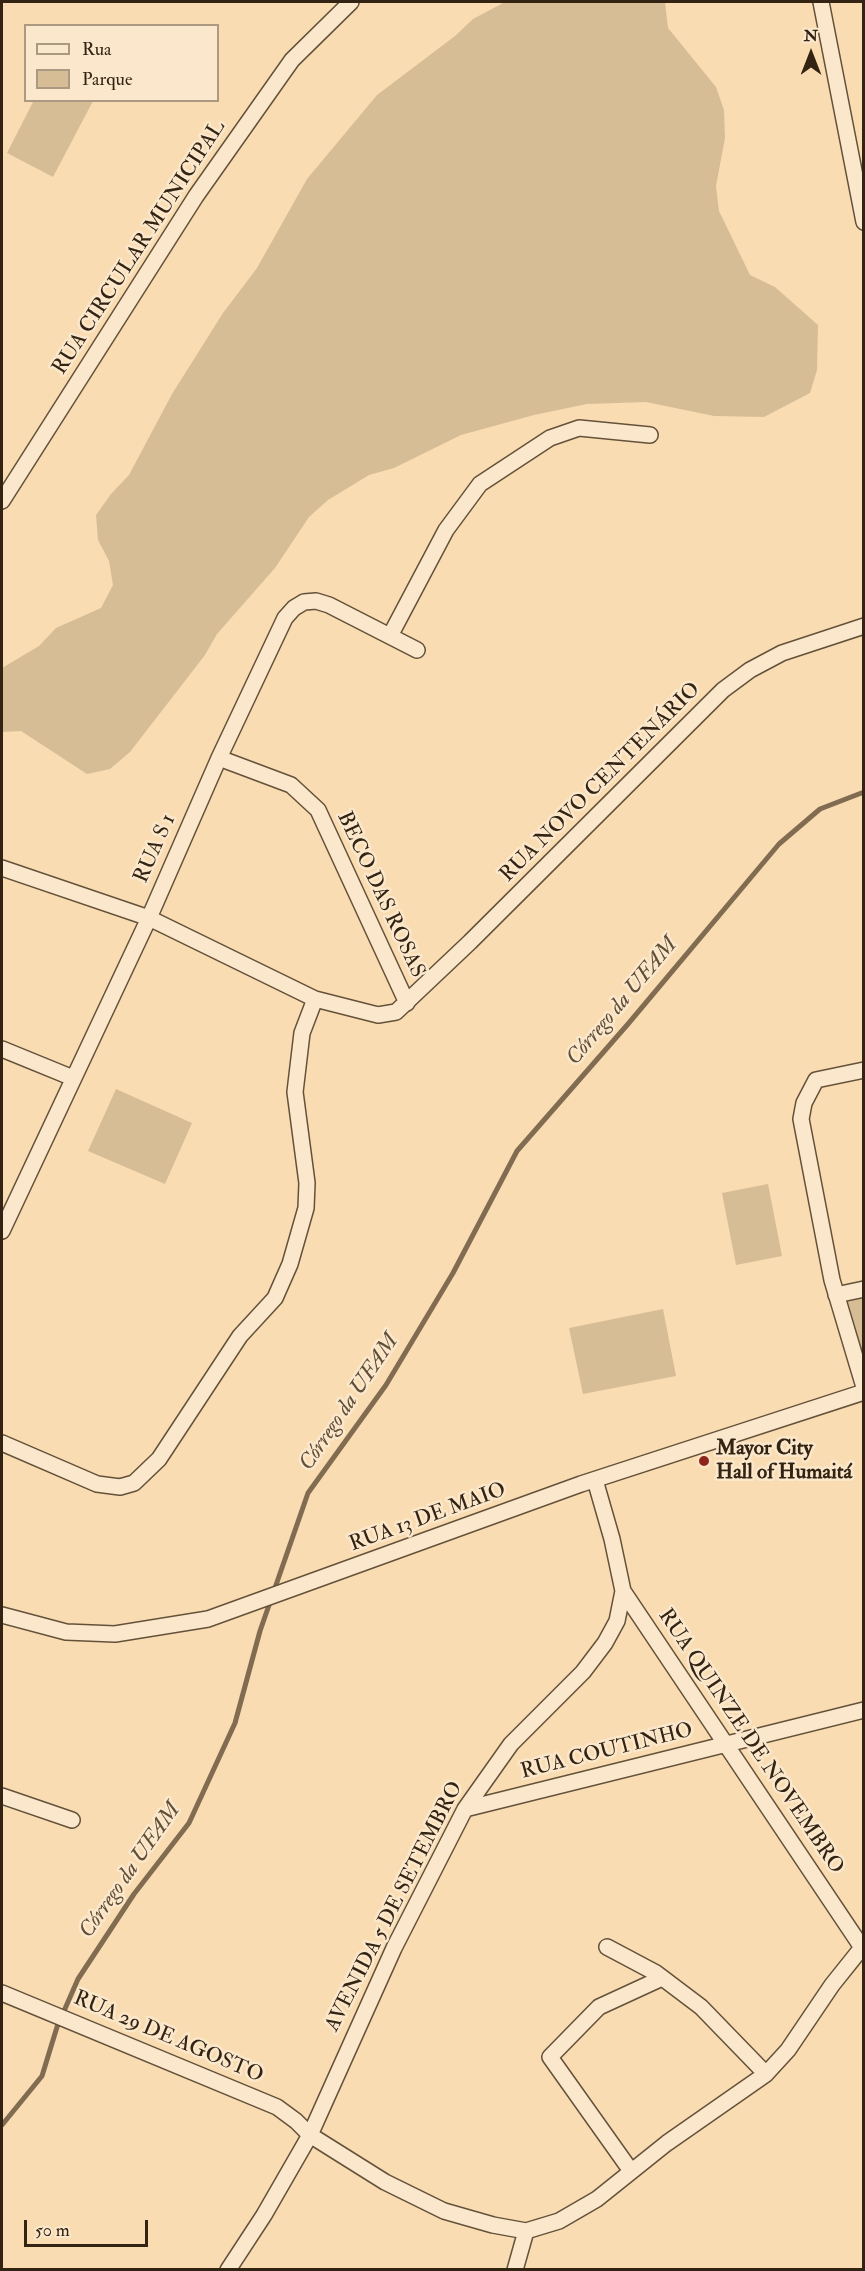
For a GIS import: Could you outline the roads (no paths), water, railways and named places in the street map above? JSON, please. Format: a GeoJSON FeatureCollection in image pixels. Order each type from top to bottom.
{"type":"FeatureCollection","features":[{"type":"Feature","properties":{"kind":"street","name":"RUA CIRCULAR MUNICIPAL"},"geometry":{"type":"LineString","coordinates":[[2,501],[196,196],[292,60],[351,2]]}},
{"type":"Feature","properties":{"kind":"street"},"geometry":{"type":"LineString","coordinates":[[821,2],[864,222]]}},
{"type":"Feature","properties":{"kind":"street"},"geometry":{"type":"LineString","coordinates":[[390,636],[446,530],[480,484],[550,438],[579,428],[611,429],[650,435]]}},
{"type":"Feature","properties":{"kind":"street","name":"RUA S 1"},"geometry":{"type":"LineString","coordinates":[[2,1231],[149,918],[219,758],[285,618],[294,608],[304,602],[316,601],[329,605],[417,650]]}},
{"type":"Feature","properties":{"kind":"street","name":"RUA NOVO CENTENÁRIO"},"geometry":{"type":"LineString","coordinates":[[401,1007],[723,690],[750,670],[782,653],[864,626]]}},
{"type":"Feature","properties":{"kind":"street","name":"BECO DAS ROSAS"},"geometry":{"type":"LineString","coordinates":[[219,758],[291,785],[318,810],[401,1007]]}},
{"type":"Feature","properties":{"kind":"street"},"geometry":{"type":"LineString","coordinates":[[2,868],[149,918],[315,999],[378,1015],[401,1007]]}},
{"type":"Feature","properties":{"kind":"street"},"geometry":{"type":"LineString","coordinates":[[2,1443],[97,1484],[120,1486],[134,1483],[159,1459],[240,1336],[275,1298],[290,1264],[306,1208],[307,1183],[295,1092],[302,1033],[315,999]]}},
{"type":"Feature","properties":{"kind":"street"},"geometry":{"type":"LineString","coordinates":[[2,1049],[73,1078]]}},
{"type":"Feature","properties":{"kind":"street"},"geometry":{"type":"LineString","coordinates":[[864,1070],[816,1080],[804,1103],[801,1119],[836,1295],[864,1387]]}},
{"type":"Feature","properties":{"kind":"street"},"geometry":{"type":"LineString","coordinates":[[836,1295],[864,1289]]}},
{"type":"Feature","properties":{"kind":"street","name":"RUA 13 DE MAIO"},"geometry":{"type":"LineString","coordinates":[[2,1615],[66,1632],[115,1634],[208,1619],[595,1480],[864,1392]]}},
{"type":"Feature","properties":{"kind":"street","name":"AVENIDA 5 DE SETEMBRO"},"geometry":{"type":"LineString","coordinates":[[228,2270],[264,2215],[310,2135],[394,1948],[465,1809],[483,1780],[511,1744],[583,1672],[605,1643],[617,1622],[623,1591],[612,1539],[595,1480]]}},
{"type":"Feature","properties":{"kind":"street","name":"RUA QUINZE DE NOVEMBRO"},"geometry":{"type":"LineString","coordinates":[[623,1591],[862,1945]]}},
{"type":"Feature","properties":{"kind":"street","name":"RUA COUTINHO"},"geometry":{"type":"LineString","coordinates":[[465,1809],[864,1710]]}},
{"type":"Feature","properties":{"kind":"street"},"geometry":{"type":"LineString","coordinates":[[2,1796],[72,1820]]}},
{"type":"Feature","properties":{"kind":"street"},"geometry":{"type":"LineString","coordinates":[[515,2270],[526,2231],[559,2221],[597,2199],[631,2171],[766,2074],[788,2050],[862,1945]]}},
{"type":"Feature","properties":{"kind":"street"},"geometry":{"type":"LineString","coordinates":[[607,1947],[662,1978],[701,2007],[766,2074]]}},
{"type":"Feature","properties":{"kind":"street"},"geometry":{"type":"LineString","coordinates":[[631,2171],[550,2057],[599,2007],[662,1978]]}},
{"type":"Feature","properties":{"kind":"street","name":"RUA 29 DE AGOSTO"},"geometry":{"type":"LineString","coordinates":[[2,1993],[278,2108],[310,2135],[385,2182],[444,2211],[526,2231]]}},
{"type":"Feature","properties":{"kind":"waterway","name":"Córrego da UFAM"},"geometry":{"type":"LineString","coordinates":[[2,2125],[42,2076],[57,2027],[78,1979],[134,1894],[189,1823],[235,1723],[260,1631],[308,1493],[386,1385],[453,1273],[517,1151],[628,1024],[779,844],[820,809],[864,792]]}},
{"type":"Feature","properties":{"kind":"place","name":"Mayor City Hall of Humaitá"},"geometry":{"type":"Point","coordinates":[704,1461]}}]}
